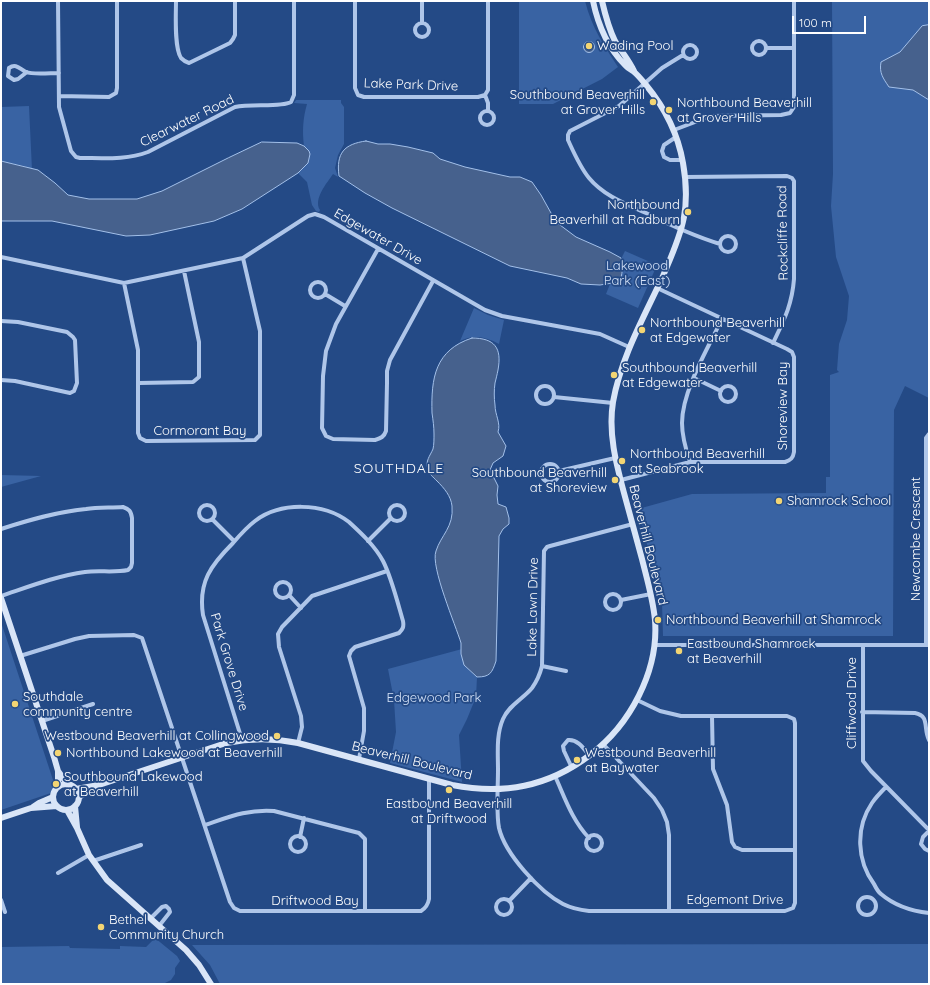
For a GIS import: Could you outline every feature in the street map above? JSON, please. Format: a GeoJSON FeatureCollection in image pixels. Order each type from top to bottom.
{"type":"FeatureCollection","features":[{"type":"Feature","properties":{"kind":"street","name":"Clearwater Road"},"geometry":{"type":"LineString","coordinates":[[58,1],[59,107],[71,151],[76,157],[80,158],[125,158],[137,156],[148,152],[235,107],[288,104],[293,100],[294,95],[294,1]]}},
{"type":"Feature","properties":{"kind":"street"},"geometry":{"type":"LineString","coordinates":[[59,96],[109,97],[116,93],[118,88],[117,1]]}},
{"type":"Feature","properties":{"kind":"street"},"geometry":{"type":"LineString","coordinates":[[176,1],[176,29],[178,46],[181,58],[188,63],[224,46],[233,39],[235,35],[235,1]]}},
{"type":"Feature","properties":{"kind":"street","name":"Lake Park Drive"},"geometry":{"type":"LineString","coordinates":[[355,1],[355,88],[358,95],[364,97],[478,97],[485,95]]}},
{"type":"Feature","properties":{"kind":"street"},"geometry":{"type":"LineString","coordinates":[[422,1],[422,23]]}},
{"type":"Feature","properties":{"kind":"street"},"geometry":{"type":"LineString","coordinates":[[488,1],[488,90],[485,95],[488,103],[488,111]]}},
{"type":"Feature","properties":{"kind":"street","name":"Beaverhill Boulevard"},"geometry":{"type":"LineString","coordinates":[[76,789],[99,785],[226,743],[242,740],[268,739],[298,743],[469,788],[498,789],[524,786],[555,776],[572,768],[590,756],[619,727],[637,700],[650,665],[654,645],[655,623],[651,594],[615,458],[611,430],[613,404],[619,374],[629,347],[676,246],[686,204],[685,177],[675,134],[666,113],[645,83],[634,71],[627,67],[610,45],[596,16],[593,1]]}},
{"type":"Feature","properties":{"kind":"street","name":"Beaverhill Boulevard"},"geometry":{"type":"LineString","coordinates":[[602,1],[615,41],[631,64],[634,71]]}},
{"type":"Feature","properties":{"kind":"street"},"geometry":{"type":"LineString","coordinates":[[682,160],[670,160],[664,157],[662,151],[664,145],[675,134],[711,116],[781,116],[790,113],[794,107],[794,1]]}},
{"type":"Feature","properties":{"kind":"street"},"geometry":{"type":"LineString","coordinates":[[767,48],[794,48]]}},
{"type":"Feature","properties":{"kind":"street"},"geometry":{"type":"LineString","coordinates":[[683,55],[667,64],[619,106],[570,132],[568,135],[568,140],[589,178],[600,189],[612,197],[681,230],[720,244]]}},
{"type":"Feature","properties":{"kind":"street"},"geometry":{"type":"LineString","coordinates":[[27,72],[18,79],[14,80],[8,76],[9,68],[12,66],[20,67],[27,72],[59,73]]}},
{"type":"Feature","properties":{"kind":"street","name":"Rockcliffe Road"},"geometry":{"type":"LineString","coordinates":[[685,177],[787,176],[792,178],[794,181],[793,294],[790,305],[773,343]]}},
{"type":"Feature","properties":{"kind":"street","name":"Edgewater Drive"},"geometry":{"type":"LineString","coordinates":[[1,257],[124,283],[243,258],[312,214],[320,215],[493,314],[600,334],[629,347]]}},
{"type":"Feature","properties":{"kind":"street"},"geometry":{"type":"LineString","coordinates":[[378,249],[345,306],[330,336],[323,365],[323,432],[326,436],[333,439],[374,440],[385,435],[386,383],[390,360],[433,281]]}},
{"type":"Feature","properties":{"kind":"street","name":"Cormorant Bay"},"geometry":{"type":"LineString","coordinates":[[124,283],[137,342],[139,383],[138,436],[142,440],[255,440],[258,438],[260,428],[260,330],[243,258]]}},
{"type":"Feature","properties":{"kind":"street"},"geometry":{"type":"LineString","coordinates":[[139,383],[193,382],[199,377],[199,342],[184,271]]}},
{"type":"Feature","properties":{"kind":"street","name":"Shoreview Bay"},"geometry":{"type":"LineString","coordinates":[[621,480],[690,462],[785,462],[793,457],[794,452],[794,357],[792,352],[657,288]]}},
{"type":"Feature","properties":{"kind":"street"},"geometry":{"type":"LineString","coordinates":[[324,294],[345,306]]}},
{"type":"Feature","properties":{"kind":"street"},"geometry":{"type":"LineString","coordinates":[[690,462],[682,423],[684,409],[694,378],[722,319]]}},
{"type":"Feature","properties":{"kind":"street"},"geometry":{"type":"LineString","coordinates":[[1,321],[18,322],[71,334],[75,340],[77,383],[74,391],[70,393],[15,381],[1,380]]}},
{"type":"Feature","properties":{"kind":"street"},"geometry":{"type":"LineString","coordinates":[[694,378],[721,391]]}},
{"type":"Feature","properties":{"kind":"street"},"geometry":{"type":"LineString","coordinates":[[546,386],[552,390],[554,397],[550,403],[543,405],[537,401],[535,394],[539,388],[546,386]]}},
{"type":"Feature","properties":{"kind":"street"},"geometry":{"type":"LineString","coordinates":[[554,397],[613,404]]}},
{"type":"Feature","properties":{"kind":"street","name":"Newcombe Crescent"},"geometry":{"type":"LineString","coordinates":[[927,645],[926,438],[929,434]]}},
{"type":"Feature","properties":{"kind":"street"},"geometry":{"type":"LineString","coordinates":[[559,471],[615,458]]}},
{"type":"Feature","properties":{"kind":"street"},"geometry":{"type":"LineString","coordinates":[[548,464],[556,466],[559,471],[558,477],[553,482],[544,480],[540,475],[541,469],[548,464]]}},
{"type":"Feature","properties":{"kind":"street"},"geometry":{"type":"LineString","coordinates":[[1,529],[35,518],[87,508],[123,508],[128,509],[131,512],[132,563],[128,570],[85,572],[57,578],[1,597],[58,771],[58,787],[55,790],[54,797],[57,806]]}},
{"type":"Feature","properties":{"kind":"street","name":"Park Grove Drive"},"geometry":{"type":"LineString","coordinates":[[242,740],[203,615],[201,605],[202,589],[207,576],[217,559],[255,521],[280,509],[314,508],[337,515],[348,522],[368,541],[383,560],[404,626],[403,630],[399,633],[351,650],[349,656],[364,708],[364,731],[359,759]]}},
{"type":"Feature","properties":{"kind":"street"},"geometry":{"type":"LineString","coordinates":[[368,541],[391,518]]}},
{"type":"Feature","properties":{"kind":"street"},"geometry":{"type":"LineString","coordinates":[[212,519],[234,541]]}},
{"type":"Feature","properties":{"kind":"street","name":"Lake Lawn Drive"},"geometry":{"type":"LineString","coordinates":[[498,789],[500,729],[509,710],[534,685],[539,677],[542,666],[544,551],[550,546],[632,524]]}},
{"type":"Feature","properties":{"kind":"street"},"geometry":{"type":"LineString","coordinates":[[298,743],[302,727],[301,716],[278,640],[278,634],[282,627],[312,596],[387,570]]}},
{"type":"Feature","properties":{"kind":"street"},"geometry":{"type":"LineString","coordinates":[[611,594],[618,596],[621,600],[618,608],[613,610],[608,608],[605,604],[606,596],[611,594]]}},
{"type":"Feature","properties":{"kind":"street"},"geometry":{"type":"LineString","coordinates":[[621,600],[651,594]]}},
{"type":"Feature","properties":{"kind":"street"},"geometry":{"type":"LineString","coordinates":[[289,595],[301,608]]}},
{"type":"Feature","properties":{"kind":"street","name":"Driftwood Bay"},"geometry":{"type":"LineString","coordinates":[[20,656],[89,636],[134,635],[142,638],[230,902],[234,908],[240,911],[421,911],[428,906],[429,899],[429,778]]}},
{"type":"Feature","properties":{"kind":"street"},"geometry":{"type":"LineString","coordinates":[[654,645],[927,645]]}},
{"type":"Feature","properties":{"kind":"street","name":"Cliffwood Drive"},"geometry":{"type":"LineString","coordinates":[[862,646],[863,761],[929,831],[923,837],[921,844],[929,851]]}},
{"type":"Feature","properties":{"kind":"street"},"geometry":{"type":"LineString","coordinates":[[542,666],[566,671]]}},
{"type":"Feature","properties":{"kind":"street","name":"Edgemont Drive"},"geometry":{"type":"LineString","coordinates":[[498,789],[499,827],[508,850],[531,878],[553,898],[563,904],[576,909],[589,911],[785,911],[793,908],[795,903],[794,719],[787,716],[682,716],[660,711],[637,700]]}},
{"type":"Feature","properties":{"kind":"street"},"geometry":{"type":"LineString","coordinates":[[42,721],[93,704]]}},
{"type":"Feature","properties":{"kind":"street"},"geometry":{"type":"LineString","coordinates":[[862,712],[921,714],[925,720],[929,740]]}},
{"type":"Feature","properties":{"kind":"street"},"geometry":{"type":"LineString","coordinates":[[712,716],[713,769],[727,805],[732,842],[735,847],[742,850],[795,850]]}},
{"type":"Feature","properties":{"kind":"street"},"geometry":{"type":"LineString","coordinates":[[572,768],[563,746],[568,740],[572,739],[577,742],[590,756]]}},
{"type":"Feature","properties":{"kind":"street"},"geometry":{"type":"LineString","coordinates":[[603,744],[654,798],[662,810],[669,835],[668,911]]}},
{"type":"Feature","properties":{"kind":"street"},"geometry":{"type":"LineString","coordinates":[[58,771],[68,785],[76,789],[79,797],[75,806],[78,828]]}},
{"type":"Feature","properties":{"kind":"street"},"geometry":{"type":"LineString","coordinates":[[555,776],[573,818],[589,838]]}},
{"type":"Feature","properties":{"kind":"street"},"geometry":{"type":"LineString","coordinates":[[58,787],[68,785]]}},
{"type":"Feature","properties":{"kind":"street","name":"Beaverhill Boulevard"},"geometry":{"type":"LineString","coordinates":[[79,797],[99,785]]}},
{"type":"Feature","properties":{"kind":"street"},"geometry":{"type":"LineString","coordinates":[[886,787],[872,804],[865,818],[861,832],[860,848],[863,865],[870,879],[880,893],[891,901],[909,910],[929,912]]}},
{"type":"Feature","properties":{"kind":"street"},"geometry":{"type":"LineString","coordinates":[[1,818],[31,808],[54,797]]}},
{"type":"Feature","properties":{"kind":"street"},"geometry":{"type":"LineString","coordinates":[[31,808],[57,806],[63,810],[67,810],[75,806]]}},
{"type":"Feature","properties":{"kind":"street"},"geometry":{"type":"LineString","coordinates":[[67,810],[78,828],[89,855],[107,880],[191,956],[211,983]]}},
{"type":"Feature","properties":{"kind":"street"},"geometry":{"type":"LineString","coordinates":[[205,825],[234,815],[261,810],[274,811],[304,818],[359,833],[364,837],[365,911]]}},
{"type":"Feature","properties":{"kind":"street"},"geometry":{"type":"LineString","coordinates":[[300,837],[304,818]]}},
{"type":"Feature","properties":{"kind":"street"},"geometry":{"type":"LineString","coordinates":[[93,861],[141,845]]}},
{"type":"Feature","properties":{"kind":"street"},"geometry":{"type":"LineString","coordinates":[[58,873],[89,855]]}},
{"type":"Feature","properties":{"kind":"street"},"geometry":{"type":"LineString","coordinates":[[509,901],[531,878]]}},
{"type":"Feature","properties":{"kind":"street"},"geometry":{"type":"LineString","coordinates":[[873,900],[880,893]]}},
{"type":"Feature","properties":{"kind":"street"},"geometry":{"type":"LineString","coordinates":[[868,897],[873,900],[876,905],[874,911],[870,914],[861,912],[858,907],[861,900],[868,897]]}},
{"type":"Feature","properties":{"kind":"street"},"geometry":{"type":"LineString","coordinates":[[1,900],[5,912]]}},
{"type":"Feature","properties":{"kind":"street"},"geometry":{"type":"LineString","coordinates":[[150,919],[162,907],[166,906],[170,908],[170,912],[159,926]]}},
{"type":"Feature","properties":{"kind":"green space"},"geometry":{"type":"Polygon","coordinates":[[[519,1],[585,1],[595,28],[618,67],[602,79],[553,104],[519,104],[519,1]]]}},
{"type":"Feature","properties":{"kind":"green space"},"geometry":{"type":"Polygon","coordinates":[[[832,1],[929,1],[929,398],[905,386],[894,410],[893,636],[663,636],[662,603],[638,509],[692,494],[826,493],[826,477],[830,477],[830,375],[839,372],[837,370],[839,344],[847,320],[849,296],[836,257],[831,206],[833,174],[832,1]]]}},
{"type":"Feature","properties":{"kind":"green space"},"geometry":{"type":"Polygon","coordinates":[[[296,100],[341,100],[344,107],[344,144],[338,155],[335,168],[338,177],[333,174],[324,186],[318,201],[319,212],[316,211],[312,205],[307,182],[298,173],[307,164],[309,153],[304,146],[303,135],[307,104],[294,103],[296,100]]]}},
{"type":"Feature","properties":{"kind":"green space"},"geometry":{"type":"Polygon","coordinates":[[[29,106],[32,170],[24,166],[1,161],[1,107],[29,106]]]}},
{"type":"Feature","properties":{"kind":"green space","name":"Lakewood Park (East)"},"geometry":{"type":"Polygon","coordinates":[[[625,251],[657,265],[638,308],[606,294],[610,284],[619,282],[623,268],[621,259],[625,251]]]}},
{"type":"Feature","properties":{"kind":"green space"},"geometry":{"type":"Polygon","coordinates":[[[474,308],[488,315],[504,320],[499,344],[480,337],[460,341],[474,308]]]}},
{"type":"Feature","properties":{"kind":"green space"},"geometry":{"type":"Polygon","coordinates":[[[1,475],[41,476],[1,487],[1,475]]]}},
{"type":"Feature","properties":{"kind":"green space","name":"Southdale community centre"},"geometry":{"type":"Polygon","coordinates":[[[1,622],[55,786],[51,793],[1,810],[1,622]]]}},
{"type":"Feature","properties":{"kind":"green space","name":"Edgewood Park"},"geometry":{"type":"Polygon","coordinates":[[[462,649],[462,657],[465,665],[477,677],[476,697],[459,735],[462,782],[390,763],[396,732],[394,700],[388,669],[462,649]]]}},
{"type":"Feature","properties":{"kind":"green space"},"geometry":{"type":"Polygon","coordinates":[[[155,938],[177,956],[180,961],[175,968],[175,974],[171,980],[163,984],[1,984],[1,947],[69,946],[70,948],[120,949],[120,946],[146,947],[155,938]]]}},
{"type":"Feature","properties":{"kind":"green space"},"geometry":{"type":"Polygon","coordinates":[[[929,944],[929,984],[220,984],[210,965],[192,945],[929,944]]]}},
{"type":"Feature","properties":{"kind":"shaded area"},"geometry":{"type":"Polygon","coordinates":[[[929,25],[929,100],[913,90],[889,87],[882,75],[881,62],[900,52],[922,26],[929,25]]]}},
{"type":"Feature","properties":{"kind":"shaded area","name":"Wading Pool"},"geometry":{"type":"Polygon","coordinates":[[[589,41],[593,43],[595,47],[593,51],[589,53],[585,51],[583,47],[585,43],[589,41]]]}},
{"type":"Feature","properties":{"kind":"shaded area"},"geometry":{"type":"Polygon","coordinates":[[[366,141],[378,144],[408,147],[433,153],[440,159],[465,167],[510,177],[520,177],[532,182],[556,222],[576,237],[621,258],[622,270],[619,282],[600,285],[581,284],[567,278],[510,266],[392,208],[365,193],[339,176],[338,168],[340,156],[347,147],[358,142],[366,141]]]}},
{"type":"Feature","properties":{"kind":"shaded area"},"geometry":{"type":"Polygon","coordinates":[[[262,142],[297,143],[304,146],[310,154],[308,163],[298,173],[242,209],[214,221],[150,235],[126,236],[52,221],[1,221],[1,161],[38,170],[68,195],[89,199],[137,199],[162,191],[262,142]]]}},
{"type":"Feature","properties":{"kind":"shaded area"},"geometry":{"type":"Polygon","coordinates":[[[472,338],[480,338],[491,342],[498,350],[499,362],[494,400],[499,425],[498,432],[506,446],[503,456],[493,463],[490,470],[498,486],[498,504],[506,507],[509,518],[509,524],[503,529],[499,536],[496,661],[490,674],[477,677],[464,665],[461,654],[461,643],[444,596],[435,559],[438,545],[451,520],[452,506],[445,489],[431,475],[427,466],[428,459],[434,446],[432,400],[434,377],[443,358],[450,350],[460,343],[472,338]]]}},
{"type":"Feature","properties":{"kind":"place","name":"Wading Pool"},"geometry":{"type":"Point","coordinates":[589,46]}},
{"type":"Feature","properties":{"kind":"place","name":"Southbound Beaverhill at Grover Hills"},"geometry":{"type":"Point","coordinates":[653,102]}},
{"type":"Feature","properties":{"kind":"place","name":"Northbound Beaverhill at Grover Hills"},"geometry":{"type":"Point","coordinates":[669,110]}},
{"type":"Feature","properties":{"kind":"place","name":"Northbound Beaverhill at Radburn"},"geometry":{"type":"Point","coordinates":[688,212]}},
{"type":"Feature","properties":{"kind":"place","name":"Northbound Beaverhill at Edgewater"},"geometry":{"type":"Point","coordinates":[642,330]}},
{"type":"Feature","properties":{"kind":"place","name":"Southbound Beaverhill at Edgewater"},"geometry":{"type":"Point","coordinates":[614,375]}},
{"type":"Feature","properties":{"kind":"place","name":"Northbound Beaverhill at Seabrook"},"geometry":{"type":"Point","coordinates":[622,461]}},
{"type":"Feature","properties":{"kind":"place","name":"Southbound Beaverhill at Shoreview"},"geometry":{"type":"Point","coordinates":[615,480]}},
{"type":"Feature","properties":{"kind":"place","name":"Shamrock School"},"geometry":{"type":"Point","coordinates":[779,501]}},
{"type":"Feature","properties":{"kind":"place","name":"Northbound Beaverhill at Shamrock"},"geometry":{"type":"Point","coordinates":[658,620]}},
{"type":"Feature","properties":{"kind":"place","name":"Eastbound Shamrock at Beaverhill"},"geometry":{"type":"Point","coordinates":[679,651]}},
{"type":"Feature","properties":{"kind":"place","name":"Southdale community centre"},"geometry":{"type":"Point","coordinates":[15,704]}},
{"type":"Feature","properties":{"kind":"place","name":"Westbound Beaverhill at Collingwood"},"geometry":{"type":"Point","coordinates":[277,736]}},
{"type":"Feature","properties":{"kind":"place","name":"Northbound Lakewood at Beaverhill"},"geometry":{"type":"Point","coordinates":[58,753]}},
{"type":"Feature","properties":{"kind":"place","name":"Westbound Beaverhill at Baywater"},"geometry":{"type":"Point","coordinates":[577,760]}},
{"type":"Feature","properties":{"kind":"place","name":"Southbound Lakewood at Beaverhill"},"geometry":{"type":"Point","coordinates":[56,784]}},
{"type":"Feature","properties":{"kind":"place","name":"Eastbound Beaverhill at Driftwood"},"geometry":{"type":"Point","coordinates":[449,790]}},
{"type":"Feature","properties":{"kind":"place","name":"Bethel Community Church"},"geometry":{"type":"Point","coordinates":[101,927]}},
{"type":"Feature","properties":{"kind":"district","name":"SOUTHDALE"},"geometry":{"type":"Point","coordinates":[399,469]}}]}
